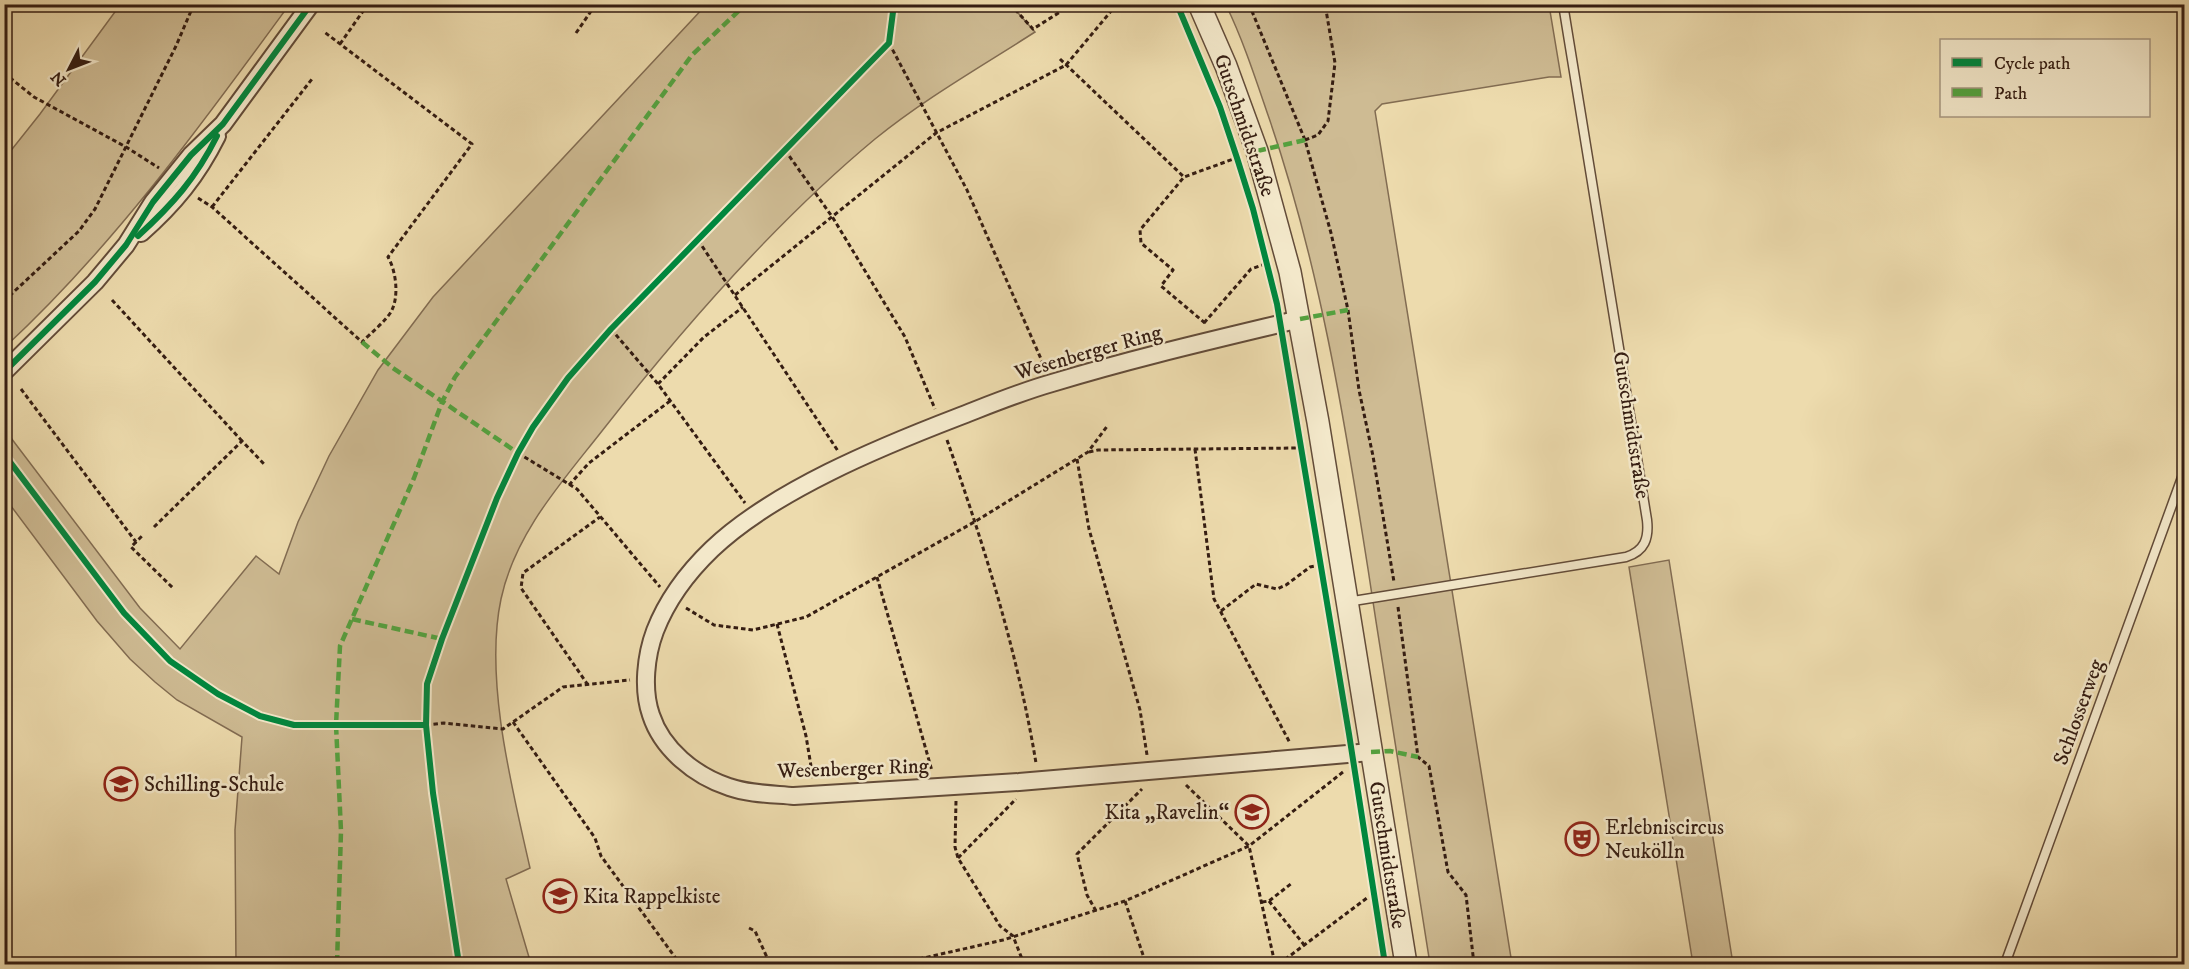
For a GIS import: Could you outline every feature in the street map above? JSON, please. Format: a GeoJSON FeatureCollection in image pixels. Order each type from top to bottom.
{"type":"FeatureCollection","features":[{"type":"Feature","properties":{"kind":"street"},"geometry":{"type":"LineString","coordinates":[[4,372],[95,282],[126,246],[165,212],[203,165],[223,124],[311,4]]}},
{"type":"Feature","properties":{"kind":"street","name":"Gutschmidtstraße"},"geometry":{"type":"LineString","coordinates":[[1199,4],[1226,66],[1247,154],[1279,227],[1300,319],[1406,964]]}},
{"type":"Feature","properties":{"kind":"street","name":"Wesenberger Ring"},"geometry":{"type":"LineString","coordinates":[[1300,319],[1051,383],[941,423],[847,464],[808,484],[754,517],[712,549],[685,579],[671,599],[660,618],[651,642],[646,679],[650,713],[657,730],[671,749],[686,763],[707,777],[729,787],[771,794],[816,795],[1019,782],[1371,752]]}},
{"type":"Feature","properties":{"kind":"lane","name":"Gutschmidtstraße"},"geometry":{"type":"LineString","coordinates":[[1347,602],[1626,556],[1640,549],[1647,539],[1647,520],[1563,4]]}},
{"type":"Feature","properties":{"kind":"lane","name":"Schlosserweg"},"geometry":{"type":"LineString","coordinates":[[2005,964],[2184,472]]}},
{"type":"Feature","properties":{"kind":"path"},"geometry":{"type":"LineString","coordinates":[[4,301],[88,220],[176,46],[194,4]]}},
{"type":"Feature","properties":{"kind":"path"},"geometry":{"type":"LineString","coordinates":[[340,44],[368,4]]}},
{"type":"Feature","properties":{"kind":"path"},"geometry":{"type":"LineString","coordinates":[[576,33],[596,4]]}},
{"type":"Feature","properties":{"kind":"path"},"geometry":{"type":"LineString","coordinates":[[1010,4],[1033,29],[1060,12]]}},
{"type":"Feature","properties":{"kind":"path"},"geometry":{"type":"LineString","coordinates":[[735,295],[936,133],[1066,65],[1117,4]]}},
{"type":"Feature","properties":{"kind":"path"},"geometry":{"type":"LineString","coordinates":[[1249,4],[1305,140],[1331,233],[1348,310],[1359,390],[1373,456],[1396,594],[1418,757],[1429,766],[1448,872],[1466,895],[1474,964]]}},
{"type":"Feature","properties":{"kind":"path"},"geometry":{"type":"LineString","coordinates":[[1305,140],[1318,135],[1328,121],[1335,63],[1325,4]]}},
{"type":"Feature","properties":{"kind":"path"},"geometry":{"type":"LineString","coordinates":[[198,198],[212,207],[362,342],[392,310],[395,291],[393,266],[388,257],[472,144],[323,31]]}},
{"type":"Feature","properties":{"kind":"path"},"geometry":{"type":"LineString","coordinates":[[889,43],[967,190],[1051,383]]}},
{"type":"Feature","properties":{"kind":"path"},"geometry":{"type":"LineString","coordinates":[[1060,59],[1184,177]]}},
{"type":"Feature","properties":{"kind":"path"},"geometry":{"type":"LineString","coordinates":[[4,72],[34,97],[126,147],[165,172]]}},
{"type":"Feature","properties":{"kind":"path"},"geometry":{"type":"LineString","coordinates":[[212,207],[312,79]]}},
{"type":"Feature","properties":{"kind":"path"},"geometry":{"type":"LineString","coordinates":[[1234,148],[1247,154]]}},
{"type":"Feature","properties":{"kind":"path"},"geometry":{"type":"LineString","coordinates":[[785,150],[831,216],[905,337],[941,423],[976,521],[1026,708],[1038,780]]}},
{"type":"Feature","properties":{"kind":"path"},"geometry":{"type":"LineString","coordinates":[[1241,168],[1247,154]]}},
{"type":"Feature","properties":{"kind":"path"},"geometry":{"type":"LineString","coordinates":[[1222,338],[1161,286],[1173,270],[1141,243],[1140,230],[1184,177],[1247,154]]}},
{"type":"Feature","properties":{"kind":"path"},"geometry":{"type":"LineString","coordinates":[[698,240],[847,464]]}},
{"type":"Feature","properties":{"kind":"path"},"geometry":{"type":"LineString","coordinates":[[1204,323],[1251,269],[1265,265],[1265,254]]}},
{"type":"Feature","properties":{"kind":"path"},"geometry":{"type":"LineString","coordinates":[[112,300],[264,464]]}},
{"type":"Feature","properties":{"kind":"path"},"geometry":{"type":"LineString","coordinates":[[658,384],[704,337],[743,307]]}},
{"type":"Feature","properties":{"kind":"path"},"geometry":{"type":"LineString","coordinates":[[611,329],[658,384],[754,517]]}},
{"type":"Feature","properties":{"kind":"path"},"geometry":{"type":"LineString","coordinates":[[21,389],[136,542]]}},
{"type":"Feature","properties":{"kind":"path"},"geometry":{"type":"LineString","coordinates":[[569,485],[589,463],[670,401]]}},
{"type":"Feature","properties":{"kind":"path"},"geometry":{"type":"LineString","coordinates":[[518,453],[577,489],[671,599],[714,625],[753,630],[806,617],[976,521],[1088,452],[1108,425]]}},
{"type":"Feature","properties":{"kind":"path"},"geometry":{"type":"LineString","coordinates":[[1088,452],[1195,449],[1299,450],[1300,439]]}},
{"type":"Feature","properties":{"kind":"path"},"geometry":{"type":"LineString","coordinates":[[154,527],[242,441]]}},
{"type":"Feature","properties":{"kind":"path"},"geometry":{"type":"LineString","coordinates":[[1195,449],[1214,599],[1298,758]]}},
{"type":"Feature","properties":{"kind":"path"},"geometry":{"type":"LineString","coordinates":[[1077,459],[1089,529],[1140,710],[1149,770],[1147,784],[1077,854],[1087,895],[1096,911]]}},
{"type":"Feature","properties":{"kind":"path"},"geometry":{"type":"LineString","coordinates":[[588,685],[521,588],[523,573],[601,516]]}},
{"type":"Feature","properties":{"kind":"path"},"geometry":{"type":"LineString","coordinates":[[142,536],[131,547],[173,588]]}},
{"type":"Feature","properties":{"kind":"path"},"geometry":{"type":"LineString","coordinates":[[1221,611],[1256,584],[1277,589],[1286,585],[1310,567],[1318,567],[1319,556]]}},
{"type":"Feature","properties":{"kind":"path"},"geometry":{"type":"LineString","coordinates":[[877,577],[937,787]]}},
{"type":"Feature","properties":{"kind":"path"},"geometry":{"type":"LineString","coordinates":[[777,624],[806,736],[816,795]]}},
{"type":"Feature","properties":{"kind":"path"},"geometry":{"type":"LineString","coordinates":[[426,725],[444,723],[503,729],[563,687],[646,679]]}},
{"type":"Feature","properties":{"kind":"path"},"geometry":{"type":"LineString","coordinates":[[513,722],[594,838],[601,856],[680,964]]}},
{"type":"Feature","properties":{"kind":"path"},"geometry":{"type":"LineString","coordinates":[[1179,768],[1180,779],[1249,846],[1277,964],[1305,946],[1367,898]]}},
{"type":"Feature","properties":{"kind":"path"},"geometry":{"type":"LineString","coordinates":[[897,964],[1013,936],[1125,901],[1249,846],[1347,769]]}},
{"type":"Feature","properties":{"kind":"path"},"geometry":{"type":"LineString","coordinates":[[958,858],[1020,794],[1019,782]]}},
{"type":"Feature","properties":{"kind":"path"},"geometry":{"type":"LineString","coordinates":[[956,786],[955,847],[958,858],[1000,926],[1013,936],[1024,964]]}},
{"type":"Feature","properties":{"kind":"path"},"geometry":{"type":"LineString","coordinates":[[1262,902],[1269,901],[1292,883]]}},
{"type":"Feature","properties":{"kind":"path"},"geometry":{"type":"LineString","coordinates":[[1125,901],[1146,964]]}},
{"type":"Feature","properties":{"kind":"path"},"geometry":{"type":"LineString","coordinates":[[1269,901],[1305,946]]}},
{"type":"Feature","properties":{"kind":"path"},"geometry":{"type":"LineString","coordinates":[[749,928],[755,931],[770,964]]}},
{"type":"Feature","properties":{"kind":"shaded area"},"geometry":{"type":"Polygon","coordinates":[[[120,5],[289,5],[190,139],[120,226],[45,308],[5,347],[5,158],[120,5]]]}},
{"type":"Feature","properties":{"kind":"shaded area"},"geometry":{"type":"Polygon","coordinates":[[[706,5],[1011,5],[1035,32],[894,124],[801,205],[731,278],[664,354],[556,489],[517,552],[501,599],[496,664],[502,733],[508,769],[530,868],[506,879],[531,964],[236,964],[235,830],[242,737],[177,700],[130,659],[97,621],[5,498],[5,430],[140,608],[180,649],[256,556],[279,574],[298,522],[329,456],[378,370],[433,297],[706,5]]]}},
{"type":"Feature","properties":{"kind":"shaded area"},"geometry":{"type":"Polygon","coordinates":[[[1226,5],[1549,5],[1561,77],[1382,104],[1375,111],[1512,964],[1430,964],[1359,512],[1316,283],[1286,170],[1248,59],[1226,5]]]}},
{"type":"Feature","properties":{"kind":"shaded area"},"geometry":{"type":"Polygon","coordinates":[[[1669,560],[1733,964],[1693,964],[1629,567],[1669,560]]]}},
{"type":"Feature","properties":{"kind":"marked path"},"geometry":{"type":"LineString","coordinates":[[337,964],[341,831],[336,725],[340,646],[414,478],[442,402],[455,377],[692,55],[746,4]]}},
{"type":"Feature","properties":{"kind":"marked path"},"geometry":{"type":"LineString","coordinates":[[1257,151],[1305,140]]}},
{"type":"Feature","properties":{"kind":"marked path"},"geometry":{"type":"LineString","coordinates":[[1300,319],[1348,310]]}},
{"type":"Feature","properties":{"kind":"marked path"},"geometry":{"type":"LineString","coordinates":[[362,342],[393,368],[518,453]]}},
{"type":"Feature","properties":{"kind":"marked path"},"geometry":{"type":"LineString","coordinates":[[352,619],[442,639]]}},
{"type":"Feature","properties":{"kind":"marked path"},"geometry":{"type":"LineString","coordinates":[[1371,752],[1390,751],[1418,757]]}},
{"type":"Feature","properties":{"kind":"cycle path"},"geometry":{"type":"LineString","coordinates":[[4,372],[95,282],[126,245],[153,202],[191,155],[223,124],[311,4]]}},
{"type":"Feature","properties":{"kind":"cycle path"},"geometry":{"type":"LineString","coordinates":[[459,964],[433,793],[426,725],[427,684],[442,639],[497,498],[533,427],[568,378],[611,329],[889,43],[894,4]]}},
{"type":"Feature","properties":{"kind":"cycle path"},"geometry":{"type":"LineString","coordinates":[[1177,4],[1220,107],[1253,209],[1277,304],[1385,964]]}},
{"type":"Feature","properties":{"kind":"cycle path"},"geometry":{"type":"LineString","coordinates":[[138,236],[183,190],[201,165],[217,136]]}},
{"type":"Feature","properties":{"kind":"cycle path"},"geometry":{"type":"LineString","coordinates":[[4,454],[124,613],[170,661],[218,694],[260,716],[294,725],[426,725]]}},
{"type":"Feature","properties":{"kind":"place","name":"Schilling-Schule"},"geometry":{"type":"Point","coordinates":[121,784]}},
{"type":"Feature","properties":{"kind":"place","name":"Kita „Ravelin“"},"geometry":{"type":"Point","coordinates":[1252,812]}},
{"type":"Feature","properties":{"kind":"place","name":"Erlebniscircus Neukölln"},"geometry":{"type":"Point","coordinates":[1582,839]}},
{"type":"Feature","properties":{"kind":"place","name":"Kita Rappelkiste"},"geometry":{"type":"Point","coordinates":[560,896]}}]}
